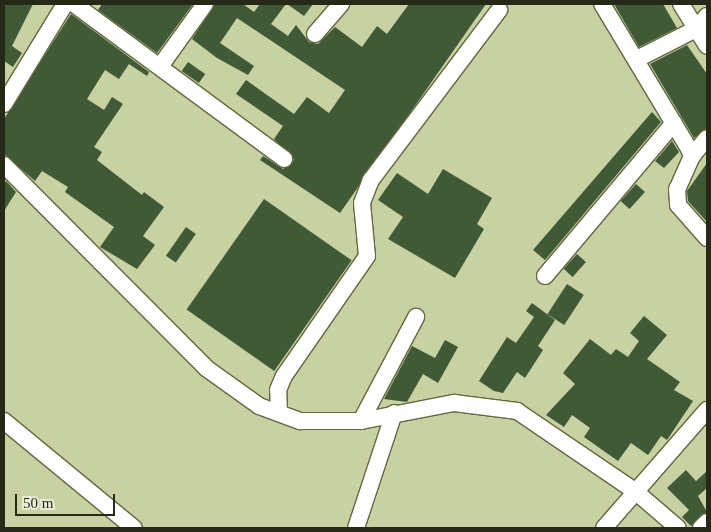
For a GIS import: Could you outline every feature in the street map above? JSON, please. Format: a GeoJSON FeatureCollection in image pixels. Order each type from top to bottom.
{"type":"FeatureCollection","features":[{"type":"Feature","properties":{"kind":"street"},"geometry":{"type":"LineString","coordinates":[[4,104],[65,4]]}},
{"type":"Feature","properties":{"kind":"street"},"geometry":{"type":"LineString","coordinates":[[74,4],[161,65],[284,159]]}},
{"type":"Feature","properties":{"kind":"street"},"geometry":{"type":"LineString","coordinates":[[161,65],[205,4]]}},
{"type":"Feature","properties":{"kind":"street"},"geometry":{"type":"LineString","coordinates":[[315,34],[341,4]]}},
{"type":"Feature","properties":{"kind":"street"},"geometry":{"type":"LineString","coordinates":[[602,4],[637,59],[692,156]]}},
{"type":"Feature","properties":{"kind":"street"},"geometry":{"type":"LineString","coordinates":[[681,4],[707,46]]}},
{"type":"Feature","properties":{"kind":"street"},"geometry":{"type":"LineString","coordinates":[[279,414],[278,390],[284,376],[367,256],[362,203],[371,180],[499,10]]}},
{"type":"Feature","properties":{"kind":"street"},"geometry":{"type":"LineString","coordinates":[[637,59],[696,29],[707,16]]}},
{"type":"Feature","properties":{"kind":"street"},"geometry":{"type":"LineString","coordinates":[[546,276],[674,123]]}},
{"type":"Feature","properties":{"kind":"street"},"geometry":{"type":"LineString","coordinates":[[707,138],[692,156],[676,196],[678,205],[707,238]]}},
{"type":"Feature","properties":{"kind":"street"},"geometry":{"type":"LineString","coordinates":[[4,165],[206,368],[259,406],[300,421],[361,421],[394,413],[454,403],[517,411],[636,492],[678,528]]}},
{"type":"Feature","properties":{"kind":"street"},"geometry":{"type":"LineString","coordinates":[[361,421],[416,317]]}},
{"type":"Feature","properties":{"kind":"street"},"geometry":{"type":"LineString","coordinates":[[604,528],[707,410]]}},
{"type":"Feature","properties":{"kind":"street"},"geometry":{"type":"LineString","coordinates":[[356,528],[394,413]]}},
{"type":"Feature","properties":{"kind":"street"},"geometry":{"type":"LineString","coordinates":[[4,421],[134,528]]}},
{"type":"Feature","properties":{"kind":"street"},"geometry":{"type":"LineString","coordinates":[[702,528],[707,522]]}},
{"type":"Feature","properties":{"kind":"building"},"geometry":{"type":"Polygon","coordinates":[[[4,4],[33,4],[12,46],[22,53],[13,67],[4,61],[4,4]]]}},
{"type":"Feature","properties":{"kind":"building"},"geometry":{"type":"Polygon","coordinates":[[[102,4],[193,4],[157,53],[98,10],[102,4]]]}},
{"type":"Feature","properties":{"kind":"building"},"geometry":{"type":"Polygon","coordinates":[[[215,4],[243,4],[254,12],[260,4],[286,4],[271,24],[288,36],[296,25],[309,42],[318,44],[335,27],[362,47],[377,26],[387,34],[409,4],[486,4],[340,213],[260,160],[263,156],[283,169],[294,160],[274,139],[283,126],[236,94],[246,80],[294,114],[307,97],[329,113],[345,90],[237,18],[220,43],[254,66],[248,75],[217,58],[192,39],[215,4]]]}},
{"type":"Feature","properties":{"kind":"building"},"geometry":{"type":"Polygon","coordinates":[[[287,4],[313,4],[304,16],[287,4]]]}},
{"type":"Feature","properties":{"kind":"building"},"geometry":{"type":"Polygon","coordinates":[[[614,4],[663,4],[677,28],[639,47],[614,4]]]}},
{"type":"Feature","properties":{"kind":"building"},"geometry":{"type":"Polygon","coordinates":[[[71,14],[149,72],[147,76],[129,64],[119,79],[105,70],[87,99],[104,110],[112,97],[123,104],[94,147],[102,152],[97,160],[142,195],[144,192],[164,207],[143,236],[155,245],[137,269],[100,247],[114,227],[65,192],[68,187],[42,171],[35,181],[4,154],[4,119],[71,14]]]}},
{"type":"Feature","properties":{"kind":"building"},"geometry":{"type":"Polygon","coordinates":[[[687,45],[707,74],[707,128],[694,138],[650,64],[687,45]]]}},
{"type":"Feature","properties":{"kind":"building"},"geometry":{"type":"Polygon","coordinates":[[[188,62],[205,74],[199,83],[182,71],[188,62]]]}},
{"type":"Feature","properties":{"kind":"building"},"geometry":{"type":"Polygon","coordinates":[[[652,112],[661,122],[545,260],[533,250],[652,112]]]}},
{"type":"Feature","properties":{"kind":"building"},"geometry":{"type":"Polygon","coordinates":[[[672,141],[679,152],[664,168],[655,161],[672,141]]]}},
{"type":"Feature","properties":{"kind":"building"},"geometry":{"type":"Polygon","coordinates":[[[707,163],[707,222],[688,201],[687,191],[707,163]]]}},
{"type":"Feature","properties":{"kind":"building"},"geometry":{"type":"Polygon","coordinates":[[[443,169],[492,198],[477,224],[484,229],[455,278],[388,239],[403,217],[378,200],[397,173],[428,194],[443,169]]]}},
{"type":"Feature","properties":{"kind":"building"},"geometry":{"type":"Polygon","coordinates":[[[6,181],[16,192],[4,211],[4,184],[6,181]]]}},
{"type":"Feature","properties":{"kind":"building"},"geometry":{"type":"Polygon","coordinates":[[[636,184],[645,192],[630,209],[621,201],[636,184]]]}},
{"type":"Feature","properties":{"kind":"building"},"geometry":{"type":"Polygon","coordinates":[[[264,199],[352,260],[274,371],[187,310],[264,199]]]}},
{"type":"Feature","properties":{"kind":"building"},"geometry":{"type":"Polygon","coordinates":[[[186,227],[196,234],[176,263],[166,256],[186,227]]]}},
{"type":"Feature","properties":{"kind":"building"},"geometry":{"type":"Polygon","coordinates":[[[577,254],[586,262],[573,277],[564,269],[577,254]]]}},
{"type":"Feature","properties":{"kind":"building"},"geometry":{"type":"Polygon","coordinates":[[[567,284],[584,295],[564,325],[547,314],[567,284]]]}},
{"type":"Feature","properties":{"kind":"building"},"geometry":{"type":"Polygon","coordinates":[[[532,303],[555,320],[538,346],[543,350],[525,378],[517,372],[503,393],[494,391],[479,381],[507,337],[516,343],[534,317],[526,311],[532,303]]]}},
{"type":"Feature","properties":{"kind":"building"},"geometry":{"type":"Polygon","coordinates":[[[644,316],[667,335],[647,359],[680,382],[674,390],[693,401],[667,440],[661,436],[648,455],[631,443],[618,461],[584,437],[590,428],[572,415],[564,427],[546,415],[575,384],[563,373],[590,339],[611,355],[616,349],[628,357],[639,341],[630,333],[644,316]]]}},
{"type":"Feature","properties":{"kind":"building"},"geometry":{"type":"Polygon","coordinates":[[[445,340],[458,347],[438,383],[423,374],[407,402],[384,399],[412,346],[435,358],[445,340]]]}},
{"type":"Feature","properties":{"kind":"building"},"geometry":{"type":"Polygon","coordinates":[[[686,470],[696,481],[707,471],[707,488],[698,496],[707,512],[691,526],[682,517],[689,510],[667,488],[686,470]]]}}]}
